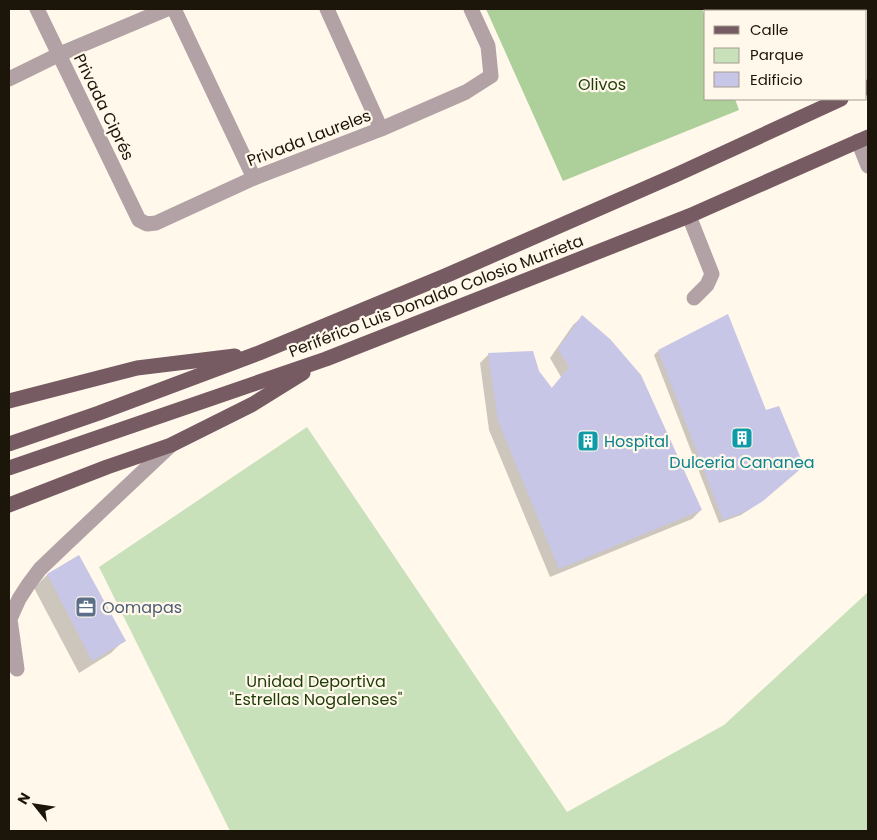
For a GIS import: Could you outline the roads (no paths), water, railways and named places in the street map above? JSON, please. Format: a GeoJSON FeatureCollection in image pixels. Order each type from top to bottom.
{"type":"FeatureCollection","features":[{"type":"Feature","properties":{"kind":"main road","name":"Periférico Luis Donaldo Colosio Murrieta"},"geometry":{"type":"LineString","coordinates":[[9,444],[99,413],[259,353],[445,276],[660,182],[824,102]]}},
{"type":"Feature","properties":{"kind":"main road","name":"Periférico Luis Donaldo Colosio Murrieta"},"geometry":{"type":"LineString","coordinates":[[9,468],[326,359],[689,216],[863,139]]}},
{"type":"Feature","properties":{"kind":"main road"},"geometry":{"type":"LineString","coordinates":[[9,401],[137,368],[259,353]]}},
{"type":"Feature","properties":{"kind":"main road"},"geometry":{"type":"LineString","coordinates":[[9,505],[107,467],[171,445],[253,404],[326,359]]}},
{"type":"Feature","properties":{"kind":"street","name":"Privada Ciprés"},"geometry":{"type":"LineString","coordinates":[[37,9],[139,220]]}},
{"type":"Feature","properties":{"kind":"street"},"geometry":{"type":"LineString","coordinates":[[9,79],[60,54],[167,9]]}},
{"type":"Feature","properties":{"kind":"street"},"geometry":{"type":"LineString","coordinates":[[174,9],[254,178]]}},
{"type":"Feature","properties":{"kind":"street"},"geometry":{"type":"LineString","coordinates":[[327,9],[381,129]]}},
{"type":"Feature","properties":{"kind":"street","name":"Privada Laureles"},"geometry":{"type":"LineString","coordinates":[[139,220],[147,224],[156,223],[254,178],[381,129],[466,92],[491,76],[488,46],[470,9]]}},
{"type":"Feature","properties":{"kind":"street"},"geometry":{"type":"LineString","coordinates":[[863,139],[868,166]]}},
{"type":"Feature","properties":{"kind":"street"},"geometry":{"type":"LineString","coordinates":[[689,216],[712,274],[707,285],[694,298]]}},
{"type":"Feature","properties":{"kind":"street"},"geometry":{"type":"LineString","coordinates":[[17,669],[10,619],[28,585],[40,569],[171,445]]}},
{"type":"Feature","properties":{"kind":"place","name":"Dulceria Cananea"},"geometry":{"type":"Point","coordinates":[742,438]}},
{"type":"Feature","properties":{"kind":"place","name":"Hospital"},"geometry":{"type":"Point","coordinates":[588,441]}},
{"type":"Feature","properties":{"kind":"place","name":"Oomapas"},"geometry":{"type":"Point","coordinates":[86,607]}},
{"type":"Feature","properties":{"kind":"park label","name":"Olivos"},"geometry":{"type":"Point","coordinates":[602,84]}},
{"type":"Feature","properties":{"kind":"park label","name":"Unidad Deportiva \"Estrellas Nogalenses\""},"geometry":{"type":"Point","coordinates":[316,690]}}]}
